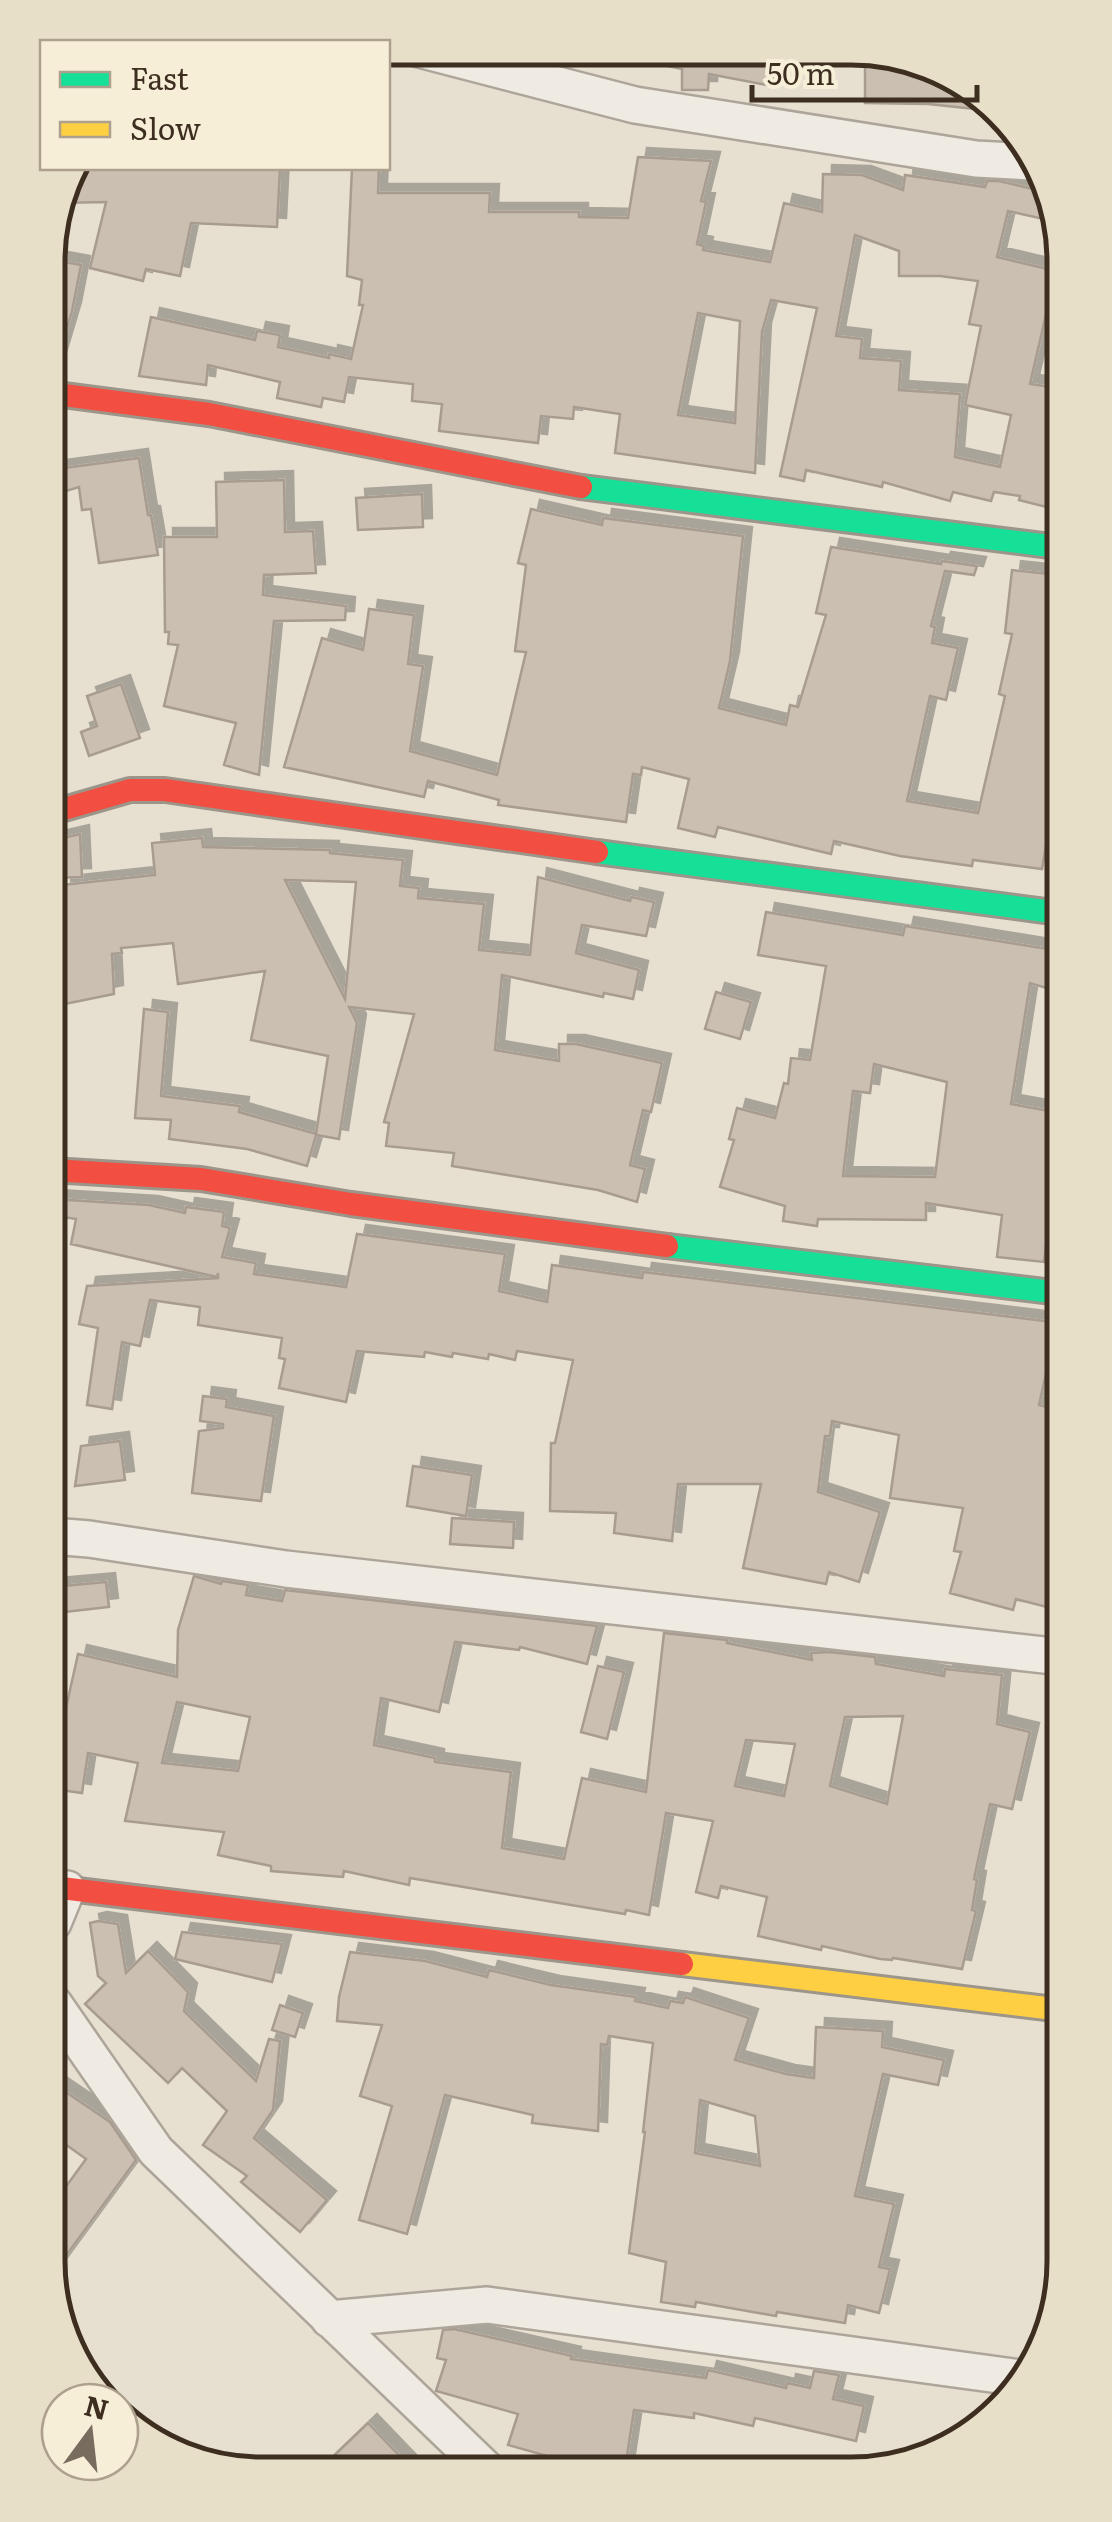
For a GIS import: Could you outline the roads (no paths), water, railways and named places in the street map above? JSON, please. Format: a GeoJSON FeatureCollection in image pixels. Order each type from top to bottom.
{"type":"FeatureCollection","features":[{"type":"Feature","properties":{"kind":"street"},"geometry":{"type":"LineString","coordinates":[[483,65],[635,105],[976,159],[1020,161]]}},
{"type":"Feature","properties":{"kind":"street"},"geometry":{"type":"LineString","coordinates":[[65,395],[208,414],[552,483],[1047,546]]}},
{"type":"Feature","properties":{"kind":"street"},"geometry":{"type":"LineString","coordinates":[[65,809],[130,790],[165,790],[371,822],[1047,912]]}},
{"type":"Feature","properties":{"kind":"street"},"geometry":{"type":"LineString","coordinates":[[65,1171],[201,1179],[351,1204],[760,1259],[1047,1291]]}},
{"type":"Feature","properties":{"kind":"street"},"geometry":{"type":"LineString","coordinates":[[65,1537],[286,1569],[1047,1654]]}},
{"type":"Feature","properties":{"kind":"street"},"geometry":{"type":"LineString","coordinates":[[65,1889],[1047,2008]]}},
{"type":"Feature","properties":{"kind":"street"},"geometry":{"type":"LineString","coordinates":[[65,2020],[156,2151],[474,2457]]}},
{"type":"Feature","properties":{"kind":"street"},"geometry":{"type":"LineString","coordinates":[[330,2318],[487,2305],[1009,2376]]}}]}
